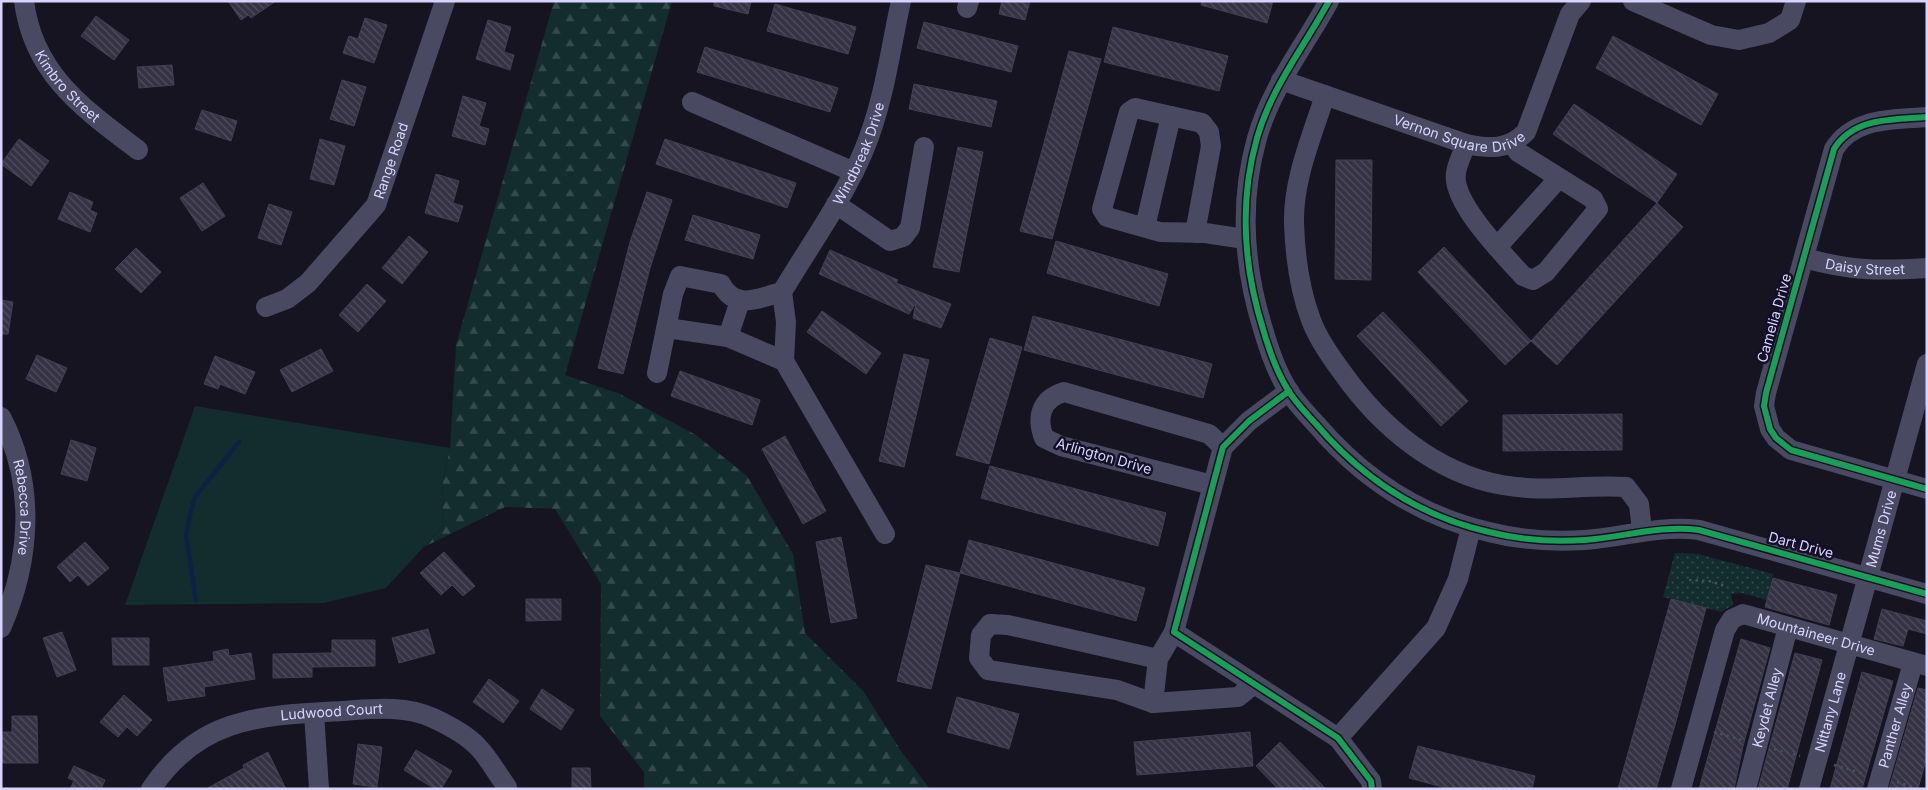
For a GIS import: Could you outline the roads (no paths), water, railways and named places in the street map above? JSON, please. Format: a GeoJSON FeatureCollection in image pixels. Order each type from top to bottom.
{"type":"FeatureCollection","features":[{"type":"Feature","properties":{"kind":"street","name":"Kimbro Street"},"geometry":{"type":"LineString","coordinates":[[24,1],[33,37],[44,61],[57,81],[85,110],[138,150]]}},
{"type":"Feature","properties":{"kind":"street","name":"Range Road"},"geometry":{"type":"LineString","coordinates":[[266,306],[286,298],[308,283],[376,205],[445,1]]}},
{"type":"Feature","properties":{"kind":"street","name":"Windbreak Drive"},"geometry":{"type":"LineString","coordinates":[[782,292],[836,204],[865,148],[884,92],[901,1]]}},
{"type":"Feature","properties":{"kind":"street"},"geometry":{"type":"LineString","coordinates":[[1324,95],[1303,158],[1297,192],[1295,231],[1300,273],[1311,320],[1322,342],[1356,392],[1386,425],[1413,446],[1445,465],[1468,475],[1500,485],[1537,490],[1626,487],[1639,504],[1642,531],[1586,540],[1542,540],[1507,536],[1471,528],[1417,506],[1370,478],[1331,442],[1288,391],[1273,362],[1254,303],[1245,239],[1246,199],[1253,156],[1263,121],[1281,80],[1329,1]]}},
{"type":"Feature","properties":{"kind":"street","name":"Vernon Square Drive"},"geometry":{"type":"LineString","coordinates":[[1281,80],[1466,144],[1489,148],[1503,147],[1512,143],[1526,132],[1570,14],[1582,1]]}},
{"type":"Feature","properties":{"kind":"street"},"geometry":{"type":"LineString","coordinates":[[1633,1],[1712,35],[1739,40],[1768,33],[1790,20],[1796,1]]}},
{"type":"Feature","properties":{"kind":"street"},"geometry":{"type":"LineString","coordinates":[[692,102],[854,172]]}},
{"type":"Feature","properties":{"kind":"street"},"geometry":{"type":"LineString","coordinates":[[1195,233],[1212,146],[1209,132],[1202,123],[1135,108],[1129,112],[1102,209],[1107,217],[1160,232],[1195,233],[1245,239]]}},
{"type":"Feature","properties":{"kind":"street"},"geometry":{"type":"LineString","coordinates":[[1145,228],[1171,116]]}},
{"type":"Feature","properties":{"kind":"street","name":"Camelia Drive"},"geometry":{"type":"LineString","coordinates":[[1927,118],[1865,124],[1849,132],[1840,141],[1832,159],[1786,316],[1764,406],[1770,429],[1776,438],[1791,450],[1927,489]]}},
{"type":"Feature","properties":{"kind":"street"},"geometry":{"type":"LineString","coordinates":[[1466,144],[1455,174],[1460,195],[1480,228],[1523,276],[1534,280],[1546,272],[1598,209],[1593,199],[1518,152],[1512,143]]}},
{"type":"Feature","properties":{"kind":"street"},"geometry":{"type":"LineString","coordinates":[[836,204],[890,241],[903,237],[910,228],[924,147]]}},
{"type":"Feature","properties":{"kind":"street"},"geometry":{"type":"LineString","coordinates":[[1498,247],[1559,178]]}},
{"type":"Feature","properties":{"kind":"street","name":"Daisy Street"},"geometry":{"type":"LineString","coordinates":[[1804,258],[1860,270],[1927,268]]}},
{"type":"Feature","properties":{"kind":"street"},"geometry":{"type":"LineString","coordinates":[[657,373],[673,294],[680,276],[721,284],[728,296],[740,302],[782,292],[786,322],[784,361],[886,534]]}},
{"type":"Feature","properties":{"kind":"street"},"geometry":{"type":"LineString","coordinates":[[728,337],[740,302]]}},
{"type":"Feature","properties":{"kind":"street"},"geometry":{"type":"LineString","coordinates":[[666,328],[728,337],[784,361]]}},
{"type":"Feature","properties":{"kind":"street","name":"Mums Drive"},"geometry":{"type":"LineString","coordinates":[[1868,577],[1924,390],[1927,364]]}},
{"type":"Feature","properties":{"kind":"street"},"geometry":{"type":"LineString","coordinates":[[1152,702],[1158,659],[1174,632],[1222,447],[1249,421],[1288,391]]}},
{"type":"Feature","properties":{"kind":"street","name":"Arlington Drive"},"geometry":{"type":"LineString","coordinates":[[1212,486],[1061,446],[1044,438],[1039,425],[1043,408],[1052,396],[1064,392],[1209,434],[1222,447]]}},
{"type":"Feature","properties":{"kind":"street","name":"Rebecca Drive"},"geometry":{"type":"LineString","coordinates":[[1,418],[20,467],[26,515],[22,563],[16,589],[1,628]]}},
{"type":"Feature","properties":{"kind":"street"},"geometry":{"type":"LineString","coordinates":[[1338,738],[1436,628],[1458,579],[1471,528]]}},
{"type":"Feature","properties":{"kind":"street","name":"Dart Drive"},"geometry":{"type":"LineString","coordinates":[[1642,531],[1666,528],[1699,530],[1927,594]]}},
{"type":"Feature","properties":{"kind":"street","name":"Nittany Lane"},"geometry":{"type":"LineString","coordinates":[[1809,789],[1868,577]]}},
{"type":"Feature","properties":{"kind":"street","name":"Mountaineer Drive"},"geometry":{"type":"LineString","coordinates":[[1681,789],[1725,630],[1732,619],[1743,614],[1920,664]]}},
{"type":"Feature","properties":{"kind":"street"},"geometry":{"type":"LineString","coordinates":[[1158,659],[1008,625],[990,624],[982,635],[979,658],[988,670],[1117,690],[1152,702],[1238,697],[1254,684]]}},
{"type":"Feature","properties":{"kind":"street","name":"Keydet Alley"},"geometry":{"type":"LineString","coordinates":[[1746,789],[1788,627]]}},
{"type":"Feature","properties":{"kind":"street"},"geometry":{"type":"LineString","coordinates":[[1174,632],[1338,738],[1371,781],[1372,789]]}},
{"type":"Feature","properties":{"kind":"street","name":"Panther Alley"},"geometry":{"type":"LineString","coordinates":[[1877,789],[1920,664]]}},
{"type":"Feature","properties":{"kind":"street","name":"Ludwood Court"},"geometry":{"type":"LineString","coordinates":[[151,789],[182,753],[199,740],[222,728],[269,716],[391,708],[432,718],[478,746],[507,787]]}},
{"type":"Feature","properties":{"kind":"street"},"geometry":{"type":"LineString","coordinates":[[314,713],[319,789]]}},
{"type":"Feature","properties":{"kind":"waterway"},"geometry":{"type":"LineString","coordinates":[[196,601],[186,535],[190,515],[195,497],[239,442]]}}]}
